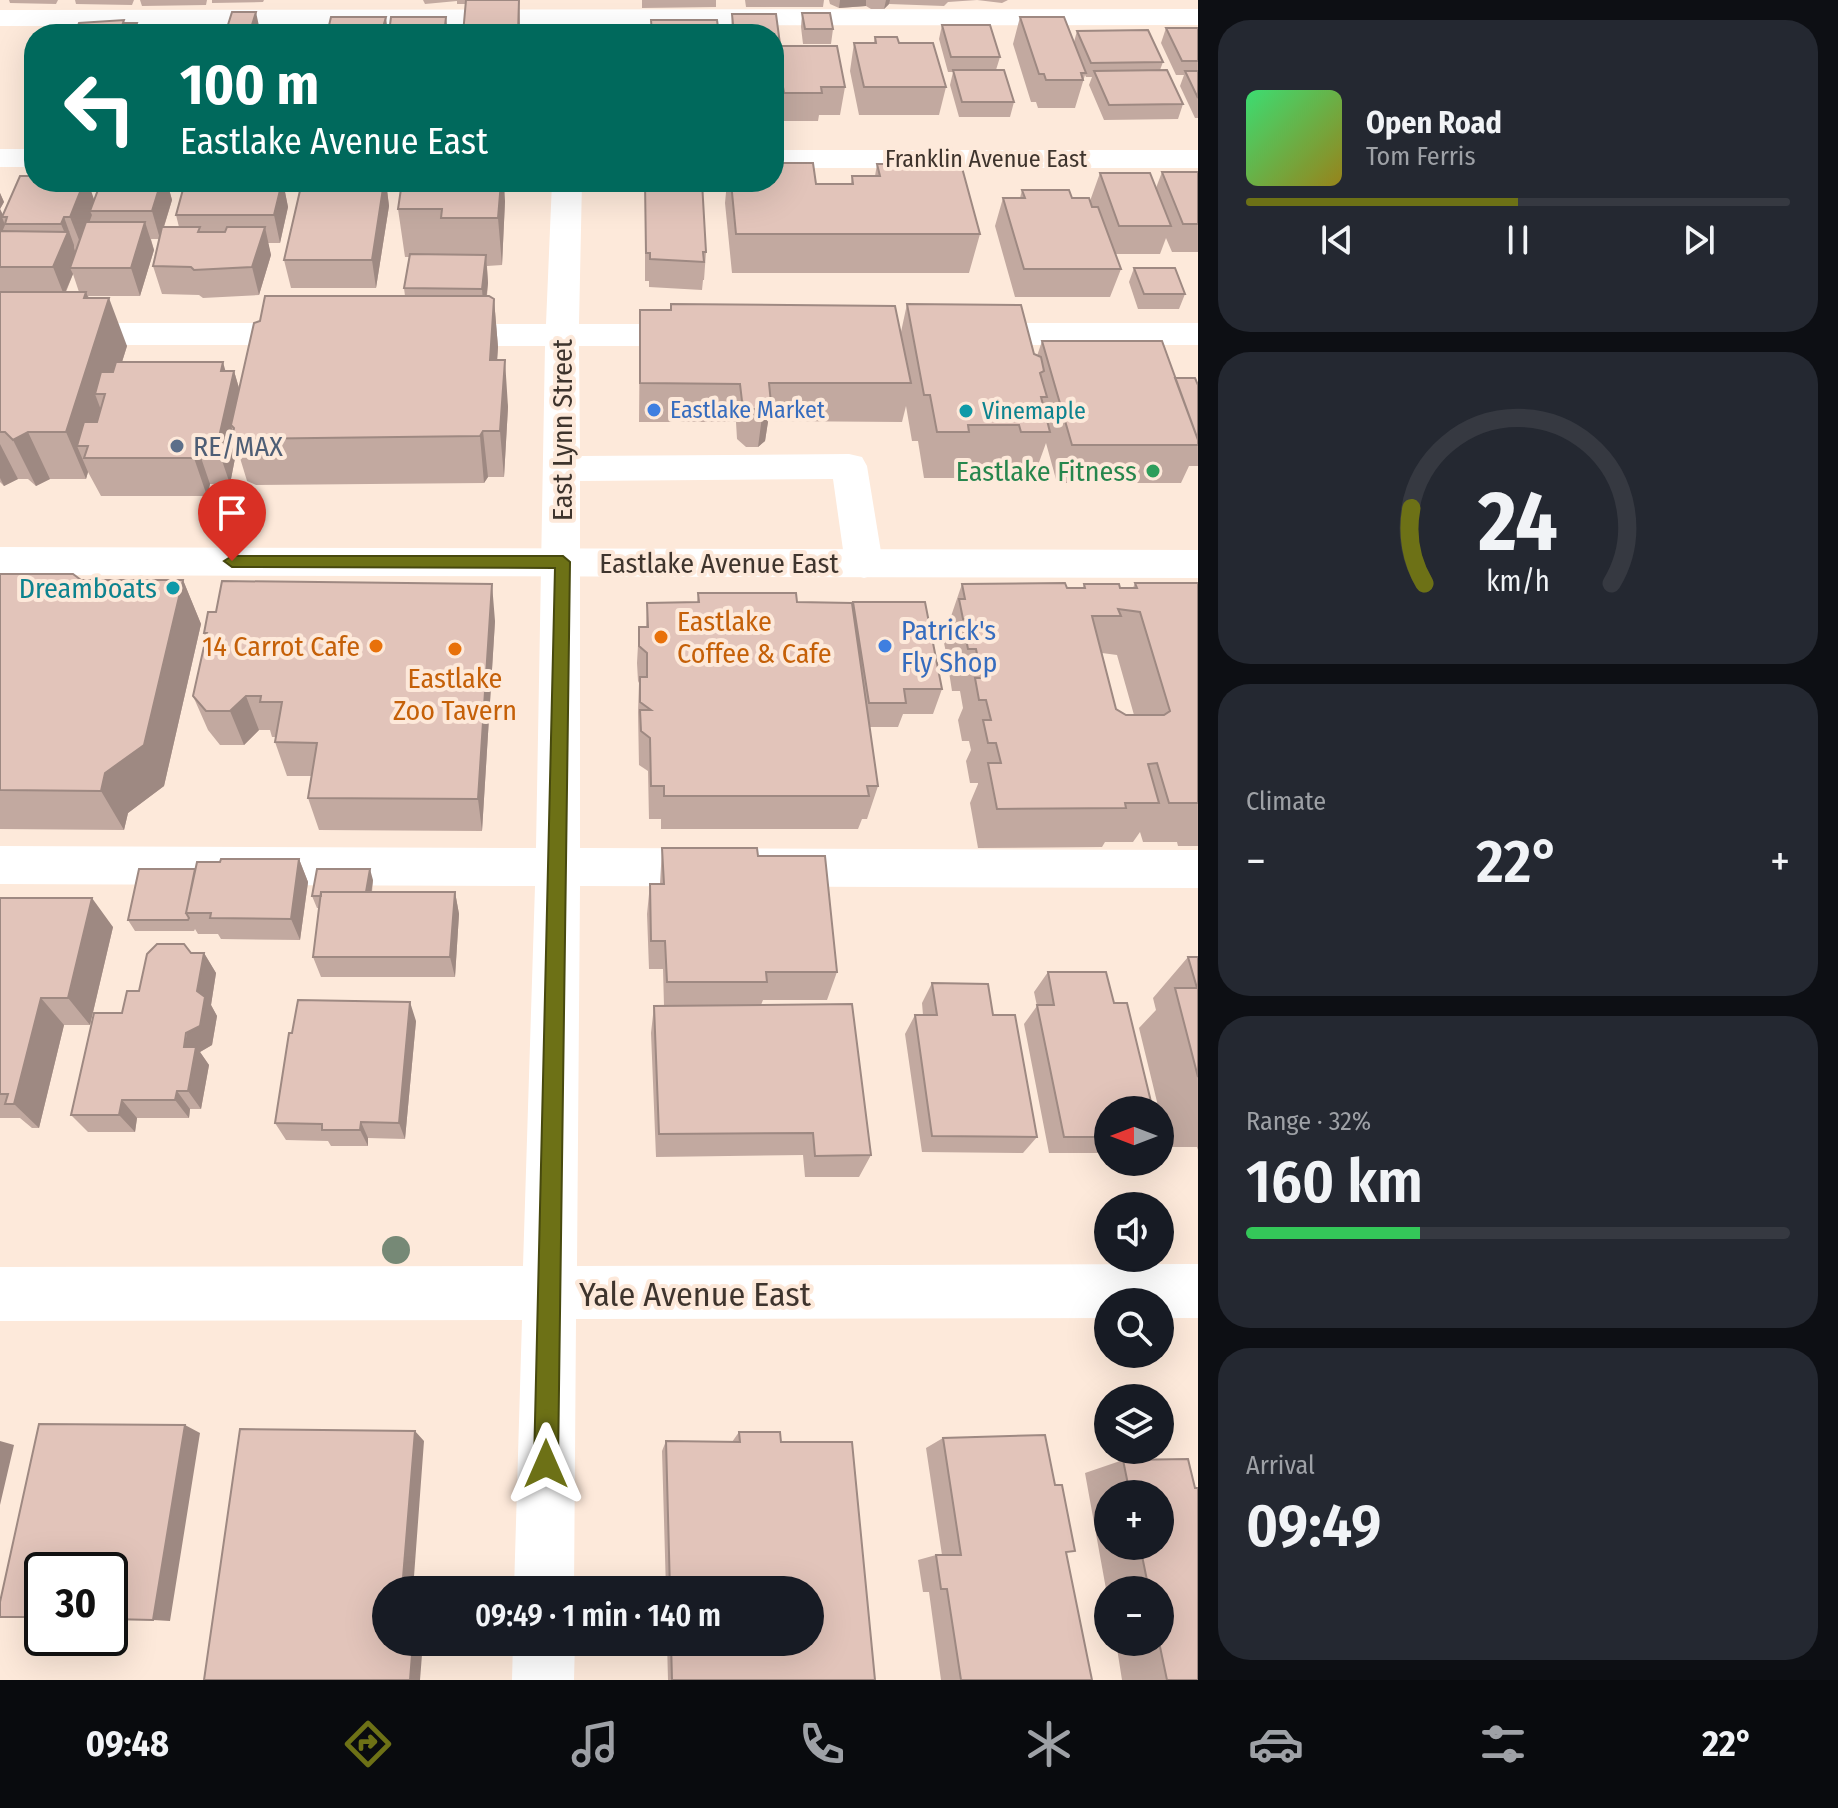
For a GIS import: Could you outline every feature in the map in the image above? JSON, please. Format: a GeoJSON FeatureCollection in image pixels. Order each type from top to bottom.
{"type":"FeatureCollection","features":[{"type":"Feature","properties":{"kind":"street"},"geometry":{"type":"LineString","coordinates":[[0,18],[1198,17]]}},
{"type":"Feature","properties":{"kind":"street"},"geometry":{"type":"LineString","coordinates":[[0,158],[24,158]]}},
{"type":"Feature","properties":{"kind":"street","name":"Franklin Avenue East"},"geometry":{"type":"LineString","coordinates":[[784,159],[1198,159]]}},
{"type":"Feature","properties":{"kind":"street","name":"East Lynn Street"},"geometry":{"type":"LineString","coordinates":[[544,1576],[567,192]]}},
{"type":"Feature","properties":{"kind":"street"},"geometry":{"type":"LineString","coordinates":[[0,334],[343,334]]}},
{"type":"Feature","properties":{"kind":"street"},"geometry":{"type":"LineString","coordinates":[[946,334],[1198,334]]}},
{"type":"Feature","properties":{"kind":"street"},"geometry":{"type":"LineString","coordinates":[[406,335],[726,335]]}},
{"type":"Feature","properties":{"kind":"street"},"geometry":{"type":"LineString","coordinates":[[560,469],[849,466],[864,564]]}},
{"type":"Feature","properties":{"kind":"street","name":"Eastlake Avenue East"},"geometry":{"type":"LineString","coordinates":[[0,561],[1198,564]]}},
{"type":"Feature","properties":{"kind":"street"},"geometry":{"type":"LineString","coordinates":[[0,865],[1198,869]]}},
{"type":"Feature","properties":{"kind":"street","name":"Yale Avenue East"},"geometry":{"type":"LineString","coordinates":[[0,1294],[1198,1291]]}},
{"type":"Feature","properties":{"kind":"street"},"geometry":{"type":"LineString","coordinates":[[543,1680],[544,1656]]}},
{"type":"Feature","properties":{"kind":"building"},"geometry":{"type":"Polygon","coordinates":[[[466,0],[519,0],[518,24],[464,24],[466,0]]]}},
{"type":"Feature","properties":{"kind":"building"},"geometry":{"type":"Polygon","coordinates":[[[232,12],[256,12],[252,24],[228,24],[232,12]]]}},
{"type":"Feature","properties":{"kind":"building"},"geometry":{"type":"Polygon","coordinates":[[[802,13],[830,13],[833,29],[805,29],[802,13]]]}},
{"type":"Feature","properties":{"kind":"building"},"geometry":{"type":"Polygon","coordinates":[[[732,14],[776,14],[777,24],[733,24],[732,14]]]}},
{"type":"Feature","properties":{"kind":"building"},"geometry":{"type":"Polygon","coordinates":[[[331,17],[386,17],[384,24],[329,24],[331,17]]]}},
{"type":"Feature","properties":{"kind":"building"},"geometry":{"type":"Polygon","coordinates":[[[391,17],[446,17],[445,24],[390,24],[391,17]]]}},
{"type":"Feature","properties":{"kind":"building"},"geometry":{"type":"Polygon","coordinates":[[[1020,17],[1064,17],[1086,73],[1081,73],[1083,80],[1046,80],[1044,74],[1039,74],[1020,17]]]}},
{"type":"Feature","properties":{"kind":"building"},"geometry":{"type":"Polygon","coordinates":[[[124,20],[123,23],[137,23],[79,24],[124,20]]]}},
{"type":"Feature","properties":{"kind":"building"},"geometry":{"type":"Polygon","coordinates":[[[651,20],[717,20],[718,24],[651,24],[651,20]]]}},
{"type":"Feature","properties":{"kind":"building"},"geometry":{"type":"Polygon","coordinates":[[[942,25],[990,25],[1000,57],[951,57],[942,25]]]}},
{"type":"Feature","properties":{"kind":"building"},"geometry":{"type":"Polygon","coordinates":[[[1166,28],[1198,28],[1198,61],[1182,61],[1166,28]]]}},
{"type":"Feature","properties":{"kind":"building"},"geometry":{"type":"Polygon","coordinates":[[[1148,30],[1163,62],[1091,63],[1077,31],[1148,30]]]}},
{"type":"Feature","properties":{"kind":"building"},"geometry":{"type":"Polygon","coordinates":[[[875,37],[897,37],[899,43],[933,43],[946,87],[864,87],[854,43],[876,43],[875,37]]]}},
{"type":"Feature","properties":{"kind":"building"},"geometry":{"type":"Polygon","coordinates":[[[784,46],[837,46],[845,87],[821,87],[822,93],[784,93],[784,46]]]}},
{"type":"Feature","properties":{"kind":"building"},"geometry":{"type":"Polygon","coordinates":[[[953,70],[1004,70],[1014,102],[962,102],[953,70]]]}},
{"type":"Feature","properties":{"kind":"building"},"geometry":{"type":"Polygon","coordinates":[[[1167,70],[1183,104],[1109,105],[1094,71],[1167,70]]]}},
{"type":"Feature","properties":{"kind":"building"},"geometry":{"type":"Polygon","coordinates":[[[1185,71],[1198,71],[1198,98],[1185,71]]]}},
{"type":"Feature","properties":{"kind":"building"},"geometry":{"type":"Polygon","coordinates":[[[784,163],[813,163],[816,184],[853,184],[852,176],[880,176],[877,164],[961,164],[980,234],[736,234],[732,192],[784,192],[784,163]]]}},
{"type":"Feature","properties":{"kind":"building"},"geometry":{"type":"Polygon","coordinates":[[[1162,172],[1198,172],[1198,224],[1183,224],[1162,172]]]}},
{"type":"Feature","properties":{"kind":"building"},"geometry":{"type":"Polygon","coordinates":[[[1100,173],[1150,173],[1171,226],[1119,226],[1100,173]]]}},
{"type":"Feature","properties":{"kind":"building"},"geometry":{"type":"Polygon","coordinates":[[[20,176],[24,176],[24,192],[80,192],[70,217],[64,217],[61,224],[5,224],[7,217],[2,217],[20,176]]]}},
{"type":"Feature","properties":{"kind":"building"},"geometry":{"type":"Polygon","coordinates":[[[1022,190],[1069,190],[1072,198],[1089,198],[1092,207],[1098,207],[1121,269],[1024,269],[1003,198],[1025,198],[1022,190]]]}},
{"type":"Feature","properties":{"kind":"building"},"geometry":{"type":"Polygon","coordinates":[[[97,192],[158,192],[152,211],[90,211],[97,192]]]}},
{"type":"Feature","properties":{"kind":"building"},"geometry":{"type":"Polygon","coordinates":[[[182,192],[280,192],[274,215],[176,215],[182,192]]]}},
{"type":"Feature","properties":{"kind":"building"},"geometry":{"type":"Polygon","coordinates":[[[300,192],[382,192],[372,260],[284,260],[300,192]]]}},
{"type":"Feature","properties":{"kind":"building"},"geometry":{"type":"Polygon","coordinates":[[[401,192],[500,192],[498,218],[441,218],[442,209],[398,209],[401,192]]]}},
{"type":"Feature","properties":{"kind":"building"},"geometry":{"type":"Polygon","coordinates":[[[645,192],[703,192],[704,262],[650,259],[650,253],[646,253],[645,192]]]}},
{"type":"Feature","properties":{"kind":"building"},"geometry":{"type":"Polygon","coordinates":[[[86,222],[145,222],[131,268],[70,268],[86,222]]]}},
{"type":"Feature","properties":{"kind":"building"},"geometry":{"type":"Polygon","coordinates":[[[162,227],[200,227],[198,232],[225,232],[227,227],[265,227],[252,267],[194,270],[191,267],[153,266],[162,227]]]}},
{"type":"Feature","properties":{"kind":"building"},"geometry":{"type":"Polygon","coordinates":[[[0,231],[68,232],[53,267],[0,267],[0,231]]]}},
{"type":"Feature","properties":{"kind":"building"},"geometry":{"type":"Polygon","coordinates":[[[410,254],[486,255],[482,289],[404,288],[410,254]]]}},
{"type":"Feature","properties":{"kind":"building"},"geometry":{"type":"Polygon","coordinates":[[[1134,268],[1175,268],[1185,294],[1144,294],[1134,268]]]}},
{"type":"Feature","properties":{"kind":"building"},"geometry":{"type":"Polygon","coordinates":[[[0,292],[86,292],[84,298],[109,298],[66,432],[28,432],[13,440],[5,432],[0,432],[0,292]]]}},
{"type":"Feature","properties":{"kind":"building"},"geometry":{"type":"Polygon","coordinates":[[[265,296],[489,296],[494,299],[490,360],[505,360],[500,431],[483,431],[480,436],[242,439],[233,434],[231,425],[254,323],[260,321],[265,296]]]}},
{"type":"Feature","properties":{"kind":"building"},"geometry":{"type":"Polygon","coordinates":[[[671,304],[895,306],[911,383],[769,383],[771,403],[763,409],[751,409],[742,401],[740,384],[640,383],[640,310],[671,310],[671,304]]]}},
{"type":"Feature","properties":{"kind":"building"},"geometry":{"type":"Polygon","coordinates":[[[907,304],[1021,305],[1034,354],[1041,357],[1044,371],[1040,373],[1047,397],[1041,397],[1050,432],[1021,432],[1019,425],[968,425],[969,432],[937,432],[930,395],[924,395],[907,304]]]}},
{"type":"Feature","properties":{"kind":"building"},"geometry":{"type":"Polygon","coordinates":[[[1042,341],[1162,341],[1198,445],[1072,445],[1042,341]]]}},
{"type":"Feature","properties":{"kind":"building"},"geometry":{"type":"Polygon","coordinates":[[[116,362],[223,362],[221,371],[234,371],[217,446],[197,446],[194,458],[84,458],[88,446],[77,446],[84,422],[97,422],[105,394],[95,394],[101,372],[113,372],[116,362]]]}},
{"type":"Feature","properties":{"kind":"building"},"geometry":{"type":"Polygon","coordinates":[[[1175,378],[1195,378],[1198,385],[1198,440],[1175,378]]]}},
{"type":"Feature","properties":{"kind":"building"},"geometry":{"type":"Polygon","coordinates":[[[0,574],[73,574],[81,580],[183,580],[144,745],[105,773],[101,791],[0,790],[0,574]]]}},
{"type":"Feature","properties":{"kind":"building"},"geometry":{"type":"Polygon","coordinates":[[[222,581],[492,584],[478,799],[308,798],[317,743],[275,742],[282,702],[260,702],[261,696],[246,696],[230,711],[206,711],[193,696],[207,633],[204,633],[208,612],[216,612],[222,581]]]}},
{"type":"Feature","properties":{"kind":"building"},"geometry":{"type":"Polygon","coordinates":[[[1065,583],[1067,588],[1085,588],[1084,584],[1119,584],[1120,588],[1137,588],[1135,583],[1198,583],[1198,803],[1169,803],[1157,763],[1148,764],[1159,803],[1125,803],[1126,808],[997,809],[988,763],[1001,763],[996,743],[988,743],[983,720],[991,720],[986,700],[979,700],[975,678],[982,678],[976,649],[968,649],[964,629],[971,629],[969,619],[963,619],[959,599],[965,599],[962,584],[1065,583]],[[1118,609],[1121,616],[1092,616],[1116,709],[1126,715],[1164,715],[1170,711],[1140,612],[1118,609]]]}},
{"type":"Feature","properties":{"kind":"building"},"geometry":{"type":"Polygon","coordinates":[[[698,593],[796,593],[797,602],[852,603],[878,786],[867,786],[869,796],[664,796],[664,786],[651,786],[650,738],[641,731],[640,710],[651,710],[640,702],[640,677],[647,677],[647,653],[639,646],[639,627],[648,627],[647,603],[699,602],[698,593]]]}},
{"type":"Feature","properties":{"kind":"building"},"geometry":{"type":"Polygon","coordinates":[[[853,602],[925,602],[942,689],[904,689],[906,703],[869,703],[853,602]]]}},
{"type":"Feature","properties":{"kind":"building"},"geometry":{"type":"Polygon","coordinates":[[[662,848],[757,848],[758,856],[825,856],[837,972],[766,972],[767,982],[667,982],[665,941],[651,941],[650,884],[664,884],[662,848]]]}},
{"type":"Feature","properties":{"kind":"building"},"geometry":{"type":"Polygon","coordinates":[[[221,859],[299,859],[291,919],[210,918],[211,913],[186,913],[197,862],[220,862],[221,859]]]}},
{"type":"Feature","properties":{"kind":"building"},"geometry":{"type":"Polygon","coordinates":[[[139,869],[195,869],[186,913],[188,920],[128,920],[139,869]]]}},
{"type":"Feature","properties":{"kind":"building"},"geometry":{"type":"Polygon","coordinates":[[[317,869],[370,869],[366,892],[321,892],[321,896],[312,896],[317,869]]]}},
{"type":"Feature","properties":{"kind":"building"},"geometry":{"type":"Polygon","coordinates":[[[321,892],[455,892],[450,957],[313,957],[321,892]]]}},
{"type":"Feature","properties":{"kind":"building"},"geometry":{"type":"Polygon","coordinates":[[[0,898],[92,898],[68,998],[41,998],[14,1104],[5,1104],[8,1094],[0,1094],[0,898]]]}},
{"type":"Feature","properties":{"kind":"building"},"geometry":{"type":"Polygon","coordinates":[[[157,944],[184,944],[191,953],[204,953],[197,991],[205,997],[200,1026],[186,1033],[184,1047],[196,1047],[188,1091],[177,1091],[175,1100],[122,1100],[119,1115],[71,1115],[94,1013],[122,1013],[127,991],[139,991],[147,954],[157,944]]]}},
{"type":"Feature","properties":{"kind":"building"},"geometry":{"type":"Polygon","coordinates":[[[1188,957],[1198,957],[1198,1077],[1175,988],[1197,988],[1188,957]]]}},
{"type":"Feature","properties":{"kind":"building"},"geometry":{"type":"Polygon","coordinates":[[[1048,972],[1106,972],[1114,1003],[1127,1003],[1150,1096],[1094,1096],[1094,1137],[1064,1137],[1037,1005],[1054,1005],[1048,972]]]}},
{"type":"Feature","properties":{"kind":"building"},"geometry":{"type":"Polygon","coordinates":[[[932,983],[988,984],[993,1015],[1015,1015],[1037,1137],[932,1136],[915,1015],[937,1015],[932,983]]]}},
{"type":"Feature","properties":{"kind":"building"},"geometry":{"type":"Polygon","coordinates":[[[298,1000],[410,1002],[399,1123],[361,1122],[360,1130],[322,1130],[322,1124],[275,1123],[289,1033],[292,1033],[298,1000]]]}},
{"type":"Feature","properties":{"kind":"building"},"geometry":{"type":"Polygon","coordinates":[[[852,1004],[871,1155],[815,1156],[813,1133],[659,1134],[654,1006],[852,1004]]]}},
{"type":"Feature","properties":{"kind":"building"},"geometry":{"type":"Polygon","coordinates":[[[39,1424],[185,1425],[153,1620],[128,1619],[128,1552],[24,1552],[24,1617],[0,1617],[0,1602],[39,1424]]]}},
{"type":"Feature","properties":{"kind":"building"},"geometry":{"type":"Polygon","coordinates":[[[240,1429],[415,1431],[403,1576],[372,1576],[372,1656],[412,1656],[410,1680],[204,1680],[240,1429]]]}},
{"type":"Feature","properties":{"kind":"building"},"geometry":{"type":"Polygon","coordinates":[[[739,1432],[780,1432],[781,1442],[852,1442],[875,1680],[672,1680],[671,1656],[824,1656],[824,1576],[670,1576],[666,1441],[740,1442],[739,1432]]]}},
{"type":"Feature","properties":{"kind":"building"},"geometry":{"type":"Polygon","coordinates":[[[1045,1435],[1055,1485],[1062,1485],[1075,1551],[1066,1552],[1092,1680],[961,1680],[947,1589],[941,1589],[936,1555],[961,1555],[943,1438],[1045,1435]]]}},
{"type":"Feature","properties":{"kind":"building"},"geometry":{"type":"Polygon","coordinates":[[[1174,1459],[1188,1459],[1195,1488],[1198,1488],[1198,1680],[1167,1680],[1162,1656],[1174,1656],[1174,1576],[1146,1576],[1143,1560],[1174,1560],[1174,1480],[1127,1480],[1124,1464],[1174,1464],[1174,1459]]]}},
{"type":"Feature","properties":{"kind":"place","name":"Eastlake Market"},"geometry":{"type":"Point","coordinates":[654,410]}},
{"type":"Feature","properties":{"kind":"place","name":"Vinemaple"},"geometry":{"type":"Point","coordinates":[966,411]}},
{"type":"Feature","properties":{"kind":"place","name":"RE/MAX"},"geometry":{"type":"Point","coordinates":[177,446]}},
{"type":"Feature","properties":{"kind":"place","name":"Eastlake Fitness"},"geometry":{"type":"Point","coordinates":[1153,471]}},
{"type":"Feature","properties":{"kind":"place","name":"Dreamboats"},"geometry":{"type":"Point","coordinates":[173,588]}},
{"type":"Feature","properties":{"kind":"place","name":"Eastlake Coffee & Cafe"},"geometry":{"type":"Point","coordinates":[661,637]}},
{"type":"Feature","properties":{"kind":"place","name":"14 Carrot Cafe"},"geometry":{"type":"Point","coordinates":[376,646]}},
{"type":"Feature","properties":{"kind":"place","name":"Patrick's Fly Shop"},"geometry":{"type":"Point","coordinates":[885,646]}},
{"type":"Feature","properties":{"kind":"place","name":"Eastlake Zoo Tavern"},"geometry":{"type":"Point","coordinates":[455,649]}},
{"type":"Feature","properties":{"kind":"route"},"geometry":{"type":"LineString","coordinates":[[232,561],[563,562],[546,1464]]}}]}
